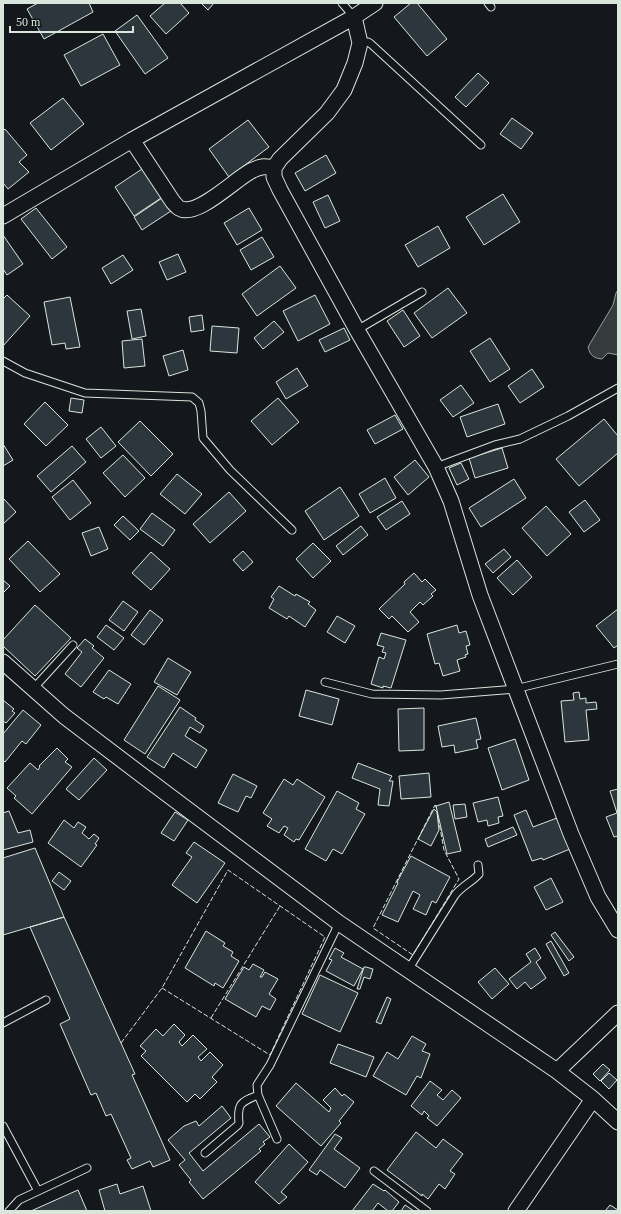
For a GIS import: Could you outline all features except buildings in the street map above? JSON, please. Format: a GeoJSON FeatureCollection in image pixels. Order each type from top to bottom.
{"type":"FeatureCollection","features":[{"type":"Feature","properties":{"kind":"street"},"geometry":{"type":"LineString","coordinates":[[3,216],[132,140],[354,17],[375,3]]}},
{"type":"Feature","properties":{"kind":"street"},"geometry":{"type":"LineString","coordinates":[[354,17],[360,43],[355,63],[344,90],[327,113],[280,159],[274,168],[274,177],[356,330],[436,467],[451,500],[480,595],[571,834],[598,897],[618,930]]}},
{"type":"Feature","properties":{"kind":"street"},"geometry":{"type":"LineString","coordinates":[[132,140],[173,202],[180,209],[186,210],[194,208],[218,196],[252,170],[264,166],[274,168]]}},
{"type":"Feature","properties":{"kind":"street"},"geometry":{"type":"LineString","coordinates":[[3,662],[64,716],[339,923],[557,1071],[618,1122]]}},
{"type":"Feature","properties":{"kind":"street"},"geometry":{"type":"LineString","coordinates":[[557,1071],[618,1013]]}},
{"type":"Feature","properties":{"kind":"street"},"geometry":{"type":"LineString","coordinates":[[516,1211],[593,1100]]}},
{"type":"Feature","properties":{"kind":"lane"},"geometry":{"type":"LineString","coordinates":[[342,3],[354,17]]}},
{"type":"Feature","properties":{"kind":"lane"},"geometry":{"type":"LineString","coordinates":[[360,43],[368,42],[371,44],[481,145]]}},
{"type":"Feature","properties":{"kind":"lane"},"geometry":{"type":"LineString","coordinates":[[356,330],[422,292]]}},
{"type":"Feature","properties":{"kind":"lane"},"geometry":{"type":"LineString","coordinates":[[3,361],[25,373],[85,393],[192,397],[200,403],[202,411],[203,438],[230,470],[292,530]]}},
{"type":"Feature","properties":{"kind":"lane"},"geometry":{"type":"LineString","coordinates":[[436,467],[495,445],[520,439],[568,416],[618,388]]}},
{"type":"Feature","properties":{"kind":"lane"},"geometry":{"type":"LineString","coordinates":[[33,689],[73,645]]}},
{"type":"Feature","properties":{"kind":"lane"},"geometry":{"type":"LineString","coordinates":[[325,682],[372,694],[441,695],[515,689],[618,664]]}},
{"type":"Feature","properties":{"kind":"lane"},"geometry":{"type":"LineString","coordinates":[[408,970],[455,894],[479,874],[478,865]]}},
{"type":"Feature","properties":{"kind":"lane"},"geometry":{"type":"LineString","coordinates":[[277,1139],[258,1095],[257,1085],[270,1065],[339,923]]}},
{"type":"Feature","properties":{"kind":"lane"},"geometry":{"type":"LineString","coordinates":[[3,1023],[46,1000]]}},
{"type":"Feature","properties":{"kind":"lane"},"geometry":{"type":"LineString","coordinates":[[205,1153],[238,1125],[239,1107],[246,1100],[258,1095]]}},
{"type":"Feature","properties":{"kind":"lane"},"geometry":{"type":"LineString","coordinates":[[3,1126],[38,1191]]}},
{"type":"Feature","properties":{"kind":"lane"},"geometry":{"type":"LineString","coordinates":[[9,1211],[19,1200],[87,1168]]}},
{"type":"Feature","properties":{"kind":"lane"},"geometry":{"type":"LineString","coordinates":[[374,1171],[427,1211]]}},
{"type":"Feature","properties":{"kind":"shaded area"},"geometry":{"type":"Polygon","coordinates":[[[618,290],[618,355],[608,353],[602,359],[596,358],[591,354],[588,347],[613,305],[618,290]]]}},
{"type":"Feature","properties":{"kind":"fence"},"geometry":{"type":"LineString","coordinates":[[435,805],[444,850],[459,879],[413,955],[373,928],[435,805]]}},
{"type":"Feature","properties":{"kind":"fence"},"geometry":{"type":"LineString","coordinates":[[121,1043],[162,988],[228,870],[325,937],[270,1055],[162,988]]}},
{"type":"Feature","properties":{"kind":"fence"},"geometry":{"type":"LineString","coordinates":[[211,1018],[280,906]]}}]}
